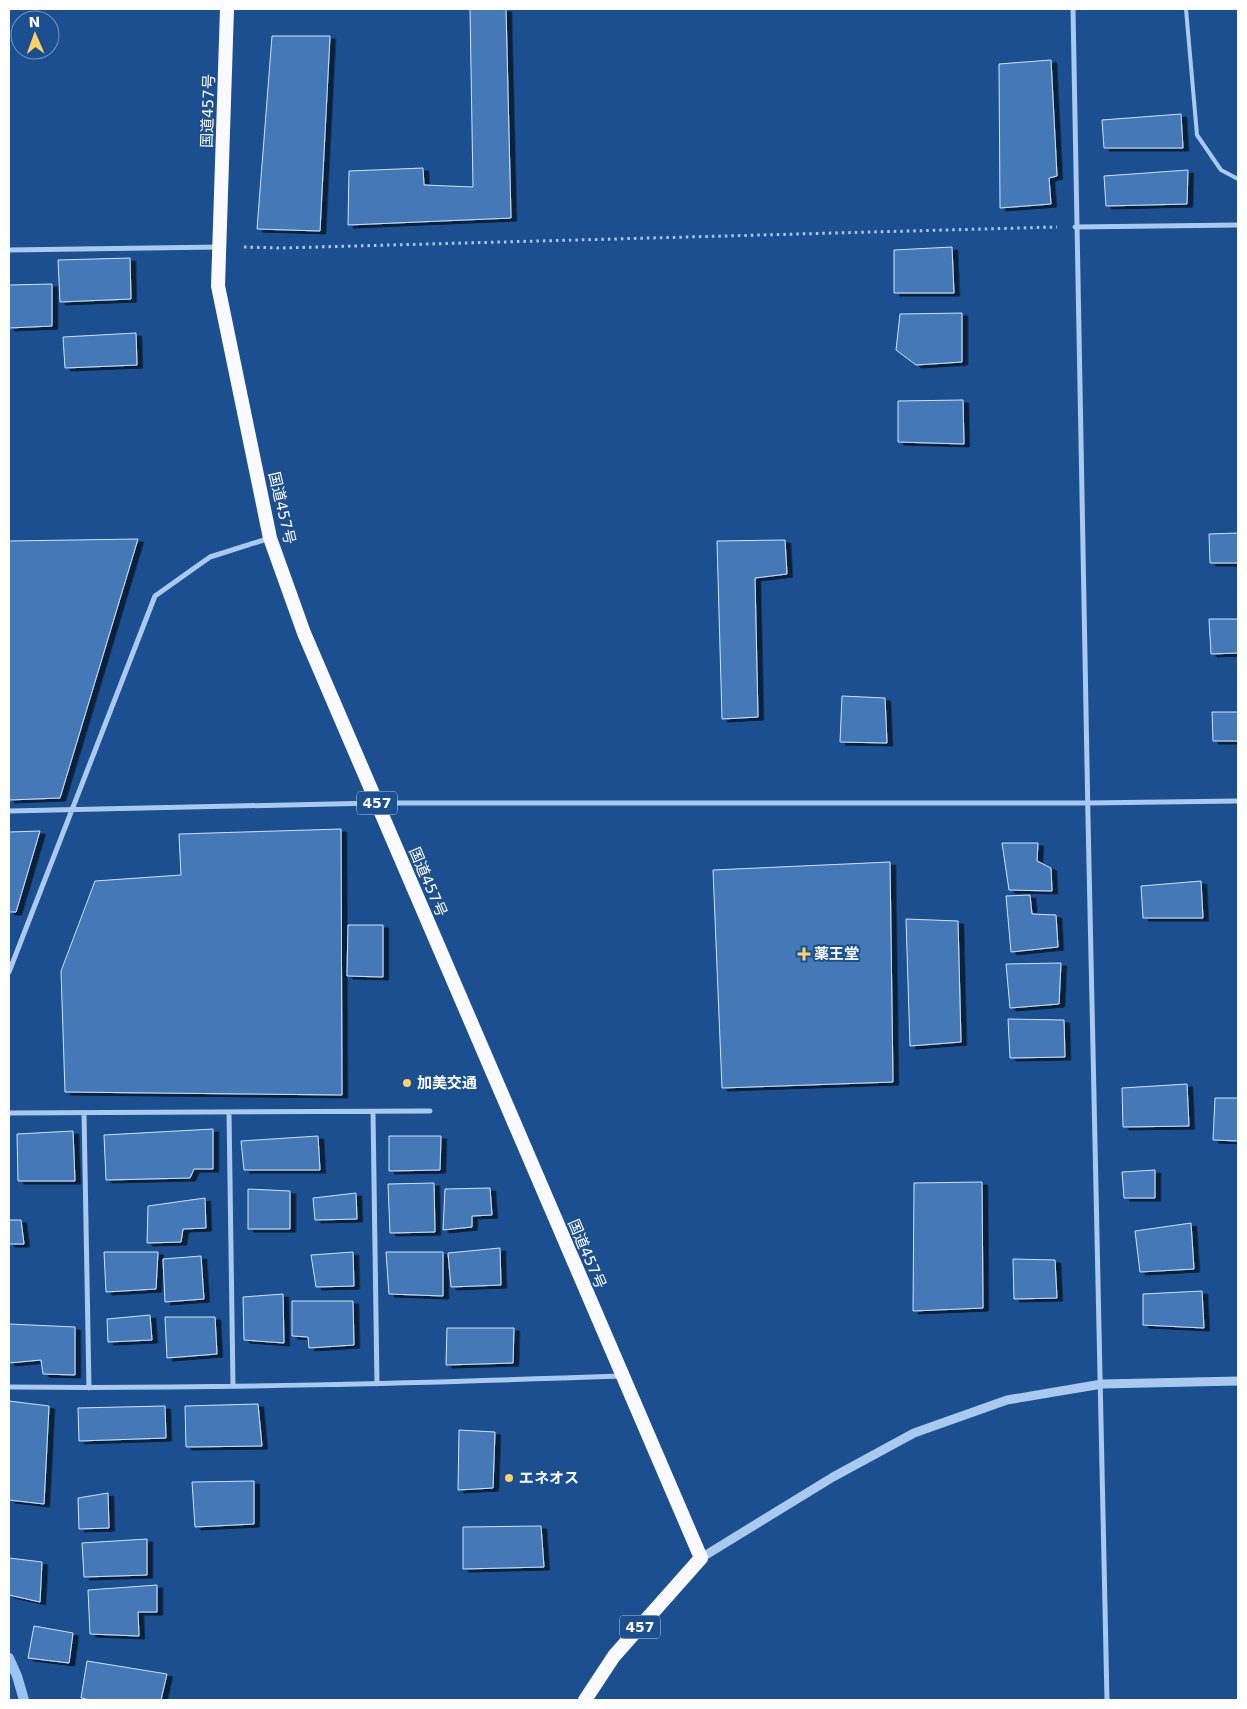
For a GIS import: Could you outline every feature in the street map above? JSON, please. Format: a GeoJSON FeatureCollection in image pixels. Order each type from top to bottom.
{"type":"FeatureCollection","features":[{"type":"Feature","properties":{"kind":"highway","name":"国道457号"},"geometry":{"type":"LineString","coordinates":[[227,9],[218,286],[270,538],[304,633],[621,1376],[701,1558]]}},
{"type":"Feature","properties":{"kind":"highway","name":"457"},"geometry":{"type":"LineString","coordinates":[[585,1700],[614,1656],[701,1558]]}},
{"type":"Feature","properties":{"kind":"street"},"geometry":{"type":"LineString","coordinates":[[1074,9],[1076,227],[1102,1384],[1107,1700]]}},
{"type":"Feature","properties":{"kind":"street"},"geometry":{"type":"LineString","coordinates":[[1076,227],[1238,225]]}},
{"type":"Feature","properties":{"kind":"street"},"geometry":{"type":"LineString","coordinates":[[9,250],[219,247]]}},
{"type":"Feature","properties":{"kind":"street"},"geometry":{"type":"LineString","coordinates":[[9,972],[156,596],[210,558],[270,538]]}},
{"type":"Feature","properties":{"kind":"street"},"geometry":{"type":"LineString","coordinates":[[9,810],[376,803],[1088,803],[1238,801]]}},
{"type":"Feature","properties":{"kind":"street"},"geometry":{"type":"LineString","coordinates":[[9,1113],[430,1111]]}},
{"type":"Feature","properties":{"kind":"street"},"geometry":{"type":"LineString","coordinates":[[229,1112],[233,1386]]}},
{"type":"Feature","properties":{"kind":"street"},"geometry":{"type":"LineString","coordinates":[[373,1112],[377,1384]]}},
{"type":"Feature","properties":{"kind":"street"},"geometry":{"type":"LineString","coordinates":[[84,1113],[89,1388]]}},
{"type":"Feature","properties":{"kind":"street"},"geometry":{"type":"LineString","coordinates":[[9,1387],[89,1388],[377,1384],[621,1376]]}},
{"type":"Feature","properties":{"kind":"street"},"geometry":{"type":"LineString","coordinates":[[701,1558],[833,1477],[914,1433],[1006,1400],[1102,1384],[1238,1382]]}},
{"type":"Feature","properties":{"kind":"lane"},"geometry":{"type":"LineString","coordinates":[[1186,9],[1197,135],[1221,170],[1238,179]]}},
{"type":"Feature","properties":{"kind":"path"},"geometry":{"type":"LineString","coordinates":[[219,247],[280,248],[1076,227]]}},
{"type":"Feature","properties":{"kind":"building"},"geometry":{"type":"Polygon","coordinates":[[[470,9],[506,9],[511,218],[348,225],[349,171],[423,168],[424,185],[473,187],[470,9]]]}},
{"type":"Feature","properties":{"kind":"building"},"geometry":{"type":"Polygon","coordinates":[[[272,36],[330,36],[320,231],[257,229],[272,36]]]}},
{"type":"Feature","properties":{"kind":"building"},"geometry":{"type":"Polygon","coordinates":[[[1051,60],[1057,176],[1049,178],[1051,204],[1000,208],[999,64],[1051,60]]]}},
{"type":"Feature","properties":{"kind":"building"},"geometry":{"type":"Polygon","coordinates":[[[1181,114],[1183,148],[1104,148],[1102,120],[1181,114]]]}},
{"type":"Feature","properties":{"kind":"building"},"geometry":{"type":"Polygon","coordinates":[[[1188,170],[1187,204],[1106,206],[1104,176],[1188,170]]]}},
{"type":"Feature","properties":{"kind":"building"},"geometry":{"type":"Polygon","coordinates":[[[952,247],[954,293],[894,293],[894,250],[952,247]]]}},
{"type":"Feature","properties":{"kind":"building"},"geometry":{"type":"Polygon","coordinates":[[[130,258],[131,299],[60,302],[58,260],[130,258]]]}},
{"type":"Feature","properties":{"kind":"building"},"geometry":{"type":"Polygon","coordinates":[[[52,284],[52,326],[9,328],[9,285],[52,284]]]}},
{"type":"Feature","properties":{"kind":"building"},"geometry":{"type":"Polygon","coordinates":[[[962,313],[962,362],[916,365],[896,350],[900,314],[962,313]]]}},
{"type":"Feature","properties":{"kind":"building"},"geometry":{"type":"Polygon","coordinates":[[[136,333],[137,365],[65,368],[63,337],[136,333]]]}},
{"type":"Feature","properties":{"kind":"building"},"geometry":{"type":"Polygon","coordinates":[[[963,400],[964,444],[898,442],[898,401],[963,400]]]}},
{"type":"Feature","properties":{"kind":"building"},"geometry":{"type":"Polygon","coordinates":[[[1238,533],[1238,563],[1210,563],[1209,534],[1238,533]]]}},
{"type":"Feature","properties":{"kind":"building"},"geometry":{"type":"Polygon","coordinates":[[[138,539],[60,798],[9,800],[9,541],[138,539]]]}},
{"type":"Feature","properties":{"kind":"building"},"geometry":{"type":"Polygon","coordinates":[[[785,540],[787,574],[755,578],[758,717],[722,719],[717,541],[785,540]]]}},
{"type":"Feature","properties":{"kind":"building"},"geometry":{"type":"Polygon","coordinates":[[[1209,619],[1238,619],[1238,653],[1211,654],[1209,619]]]}},
{"type":"Feature","properties":{"kind":"building"},"geometry":{"type":"Polygon","coordinates":[[[842,696],[885,698],[887,743],[840,742],[842,696]]]}},
{"type":"Feature","properties":{"kind":"building"},"geometry":{"type":"Polygon","coordinates":[[[1212,712],[1238,712],[1238,741],[1213,741],[1212,712]]]}},
{"type":"Feature","properties":{"kind":"building"},"geometry":{"type":"Polygon","coordinates":[[[341,829],[342,1095],[65,1092],[61,971],[95,881],[181,875],[179,834],[341,829]]]}},
{"type":"Feature","properties":{"kind":"building"},"geometry":{"type":"Polygon","coordinates":[[[40,831],[16,912],[9,912],[9,832],[40,831]]]}},
{"type":"Feature","properties":{"kind":"building"},"geometry":{"type":"Polygon","coordinates":[[[1002,843],[1038,843],[1037,861],[1051,868],[1052,891],[1009,890],[1002,843]]]}},
{"type":"Feature","properties":{"kind":"building"},"geometry":{"type":"Polygon","coordinates":[[[890,862],[893,1082],[722,1088],[713,870],[890,862]]]}},
{"type":"Feature","properties":{"kind":"building"},"geometry":{"type":"Polygon","coordinates":[[[1201,881],[1203,918],[1143,918],[1141,886],[1201,881]]]}},
{"type":"Feature","properties":{"kind":"building"},"geometry":{"type":"Polygon","coordinates":[[[1030,895],[1032,914],[1056,915],[1058,947],[1011,952],[1006,896],[1030,895]]]}},
{"type":"Feature","properties":{"kind":"building"},"geometry":{"type":"Polygon","coordinates":[[[906,919],[958,921],[961,1042],[910,1046],[906,919]]]}},
{"type":"Feature","properties":{"kind":"building"},"geometry":{"type":"Polygon","coordinates":[[[348,925],[383,925],[383,977],[347,976],[348,925]]]}},
{"type":"Feature","properties":{"kind":"building"},"geometry":{"type":"Polygon","coordinates":[[[1061,963],[1059,1004],[1010,1008],[1006,964],[1061,963]]]}},
{"type":"Feature","properties":{"kind":"building"},"geometry":{"type":"Polygon","coordinates":[[[1008,1019],[1064,1020],[1065,1057],[1010,1058],[1008,1019]]]}},
{"type":"Feature","properties":{"kind":"building"},"geometry":{"type":"Polygon","coordinates":[[[1187,1084],[1189,1126],[1123,1127],[1122,1088],[1187,1084]]]}},
{"type":"Feature","properties":{"kind":"building"},"geometry":{"type":"Polygon","coordinates":[[[1215,1098],[1238,1098],[1238,1141],[1213,1140],[1215,1098]]]}},
{"type":"Feature","properties":{"kind":"building"},"geometry":{"type":"Polygon","coordinates":[[[213,1129],[213,1169],[194,1169],[190,1178],[106,1180],[104,1135],[213,1129]]]}},
{"type":"Feature","properties":{"kind":"building"},"geometry":{"type":"Polygon","coordinates":[[[73,1131],[75,1181],[18,1181],[17,1134],[73,1131]]]}},
{"type":"Feature","properties":{"kind":"building"},"geometry":{"type":"Polygon","coordinates":[[[318,1136],[320,1170],[244,1170],[241,1141],[318,1136]]]}},
{"type":"Feature","properties":{"kind":"building"},"geometry":{"type":"Polygon","coordinates":[[[389,1136],[441,1136],[440,1170],[389,1171],[389,1136]]]}},
{"type":"Feature","properties":{"kind":"building"},"geometry":{"type":"Polygon","coordinates":[[[1155,1170],[1155,1198],[1124,1198],[1122,1172],[1155,1170]]]}},
{"type":"Feature","properties":{"kind":"building"},"geometry":{"type":"Polygon","coordinates":[[[982,1182],[983,1308],[913,1311],[914,1183],[982,1182]]]}},
{"type":"Feature","properties":{"kind":"building"},"geometry":{"type":"Polygon","coordinates":[[[434,1183],[435,1232],[390,1233],[388,1184],[434,1183]]]}},
{"type":"Feature","properties":{"kind":"building"},"geometry":{"type":"Polygon","coordinates":[[[490,1188],[492,1215],[472,1216],[472,1227],[443,1230],[445,1189],[490,1188]]]}},
{"type":"Feature","properties":{"kind":"building"},"geometry":{"type":"Polygon","coordinates":[[[248,1189],[290,1191],[290,1229],[248,1229],[248,1189]]]}},
{"type":"Feature","properties":{"kind":"building"},"geometry":{"type":"Polygon","coordinates":[[[356,1193],[357,1219],[315,1220],[313,1198],[356,1193]]]}},
{"type":"Feature","properties":{"kind":"building"},"geometry":{"type":"Polygon","coordinates":[[[205,1198],[206,1228],[183,1229],[181,1242],[147,1243],[148,1206],[205,1198]]]}},
{"type":"Feature","properties":{"kind":"building"},"geometry":{"type":"Polygon","coordinates":[[[9,1220],[21,1220],[24,1244],[9,1244],[9,1220]]]}},
{"type":"Feature","properties":{"kind":"building"},"geometry":{"type":"Polygon","coordinates":[[[1191,1223],[1194,1269],[1140,1272],[1135,1231],[1191,1223]]]}},
{"type":"Feature","properties":{"kind":"building"},"geometry":{"type":"Polygon","coordinates":[[[500,1248],[501,1285],[451,1287],[448,1253],[500,1248]]]}},
{"type":"Feature","properties":{"kind":"building"},"geometry":{"type":"Polygon","coordinates":[[[104,1252],[158,1252],[156,1289],[106,1292],[104,1252]]]}},
{"type":"Feature","properties":{"kind":"building"},"geometry":{"type":"Polygon","coordinates":[[[353,1252],[354,1286],[316,1287],[311,1255],[353,1252]]]}},
{"type":"Feature","properties":{"kind":"building"},"geometry":{"type":"Polygon","coordinates":[[[386,1252],[443,1252],[443,1296],[389,1294],[386,1252]]]}},
{"type":"Feature","properties":{"kind":"building"},"geometry":{"type":"Polygon","coordinates":[[[201,1256],[204,1299],[165,1302],[163,1259],[201,1256]]]}},
{"type":"Feature","properties":{"kind":"building"},"geometry":{"type":"Polygon","coordinates":[[[1013,1259],[1055,1260],[1057,1298],[1014,1299],[1013,1259]]]}},
{"type":"Feature","properties":{"kind":"building"},"geometry":{"type":"Polygon","coordinates":[[[1202,1291],[1204,1328],[1143,1325],[1143,1294],[1202,1291]]]}},
{"type":"Feature","properties":{"kind":"building"},"geometry":{"type":"Polygon","coordinates":[[[283,1294],[284,1343],[244,1340],[243,1297],[283,1294]]]}},
{"type":"Feature","properties":{"kind":"building"},"geometry":{"type":"Polygon","coordinates":[[[292,1301],[353,1301],[354,1345],[309,1348],[308,1337],[292,1336],[292,1301]]]}},
{"type":"Feature","properties":{"kind":"building"},"geometry":{"type":"Polygon","coordinates":[[[150,1315],[152,1340],[108,1342],[107,1319],[150,1315]]]}},
{"type":"Feature","properties":{"kind":"building"},"geometry":{"type":"Polygon","coordinates":[[[165,1317],[215,1317],[217,1354],[167,1358],[165,1317]]]}},
{"type":"Feature","properties":{"kind":"building"},"geometry":{"type":"Polygon","coordinates":[[[9,1324],[75,1327],[75,1375],[43,1374],[41,1360],[9,1363],[9,1324]]]}},
{"type":"Feature","properties":{"kind":"building"},"geometry":{"type":"Polygon","coordinates":[[[447,1328],[514,1328],[513,1363],[446,1365],[447,1328]]]}},
{"type":"Feature","properties":{"kind":"building"},"geometry":{"type":"Polygon","coordinates":[[[9,1401],[49,1406],[44,1504],[9,1500],[9,1401]]]}},
{"type":"Feature","properties":{"kind":"building"},"geometry":{"type":"Polygon","coordinates":[[[258,1404],[262,1446],[186,1447],[185,1406],[258,1404]]]}},
{"type":"Feature","properties":{"kind":"building"},"geometry":{"type":"Polygon","coordinates":[[[165,1406],[166,1438],[79,1441],[78,1408],[165,1406]]]}},
{"type":"Feature","properties":{"kind":"building"},"geometry":{"type":"Polygon","coordinates":[[[459,1430],[495,1432],[493,1488],[458,1490],[459,1430]]]}},
{"type":"Feature","properties":{"kind":"building"},"geometry":{"type":"Polygon","coordinates":[[[254,1481],[254,1524],[195,1527],[192,1482],[254,1481]]]}},
{"type":"Feature","properties":{"kind":"building"},"geometry":{"type":"Polygon","coordinates":[[[108,1493],[109,1528],[79,1529],[78,1498],[108,1493]]]}},
{"type":"Feature","properties":{"kind":"building"},"geometry":{"type":"Polygon","coordinates":[[[541,1526],[544,1567],[463,1569],[463,1527],[541,1526]]]}},
{"type":"Feature","properties":{"kind":"building"},"geometry":{"type":"Polygon","coordinates":[[[147,1539],[147,1575],[84,1577],[82,1543],[147,1539]]]}},
{"type":"Feature","properties":{"kind":"building"},"geometry":{"type":"Polygon","coordinates":[[[9,1558],[42,1562],[40,1602],[9,1595],[9,1558]]]}},
{"type":"Feature","properties":{"kind":"building"},"geometry":{"type":"Polygon","coordinates":[[[157,1585],[157,1612],[138,1612],[139,1636],[90,1634],[88,1590],[157,1585]]]}},
{"type":"Feature","properties":{"kind":"building"},"geometry":{"type":"Polygon","coordinates":[[[34,1626],[73,1633],[69,1663],[28,1658],[34,1626]]]}},
{"type":"Feature","properties":{"kind":"building"},"geometry":{"type":"Polygon","coordinates":[[[87,1661],[167,1674],[161,1700],[91,1700],[81,1698],[87,1661]]]}},
{"type":"Feature","properties":{"kind":"waterway"},"geometry":{"type":"LineString","coordinates":[[9,1658],[24,1700]]}},
{"type":"Feature","properties":{"kind":"place","name":"薬王堂"},"geometry":{"type":"Point","coordinates":[804,954]}},
{"type":"Feature","properties":{"kind":"place","name":"加美交通"},"geometry":{"type":"Point","coordinates":[407,1083]}},
{"type":"Feature","properties":{"kind":"place","name":"エネオス"},"geometry":{"type":"Point","coordinates":[509,1478]}}]}
